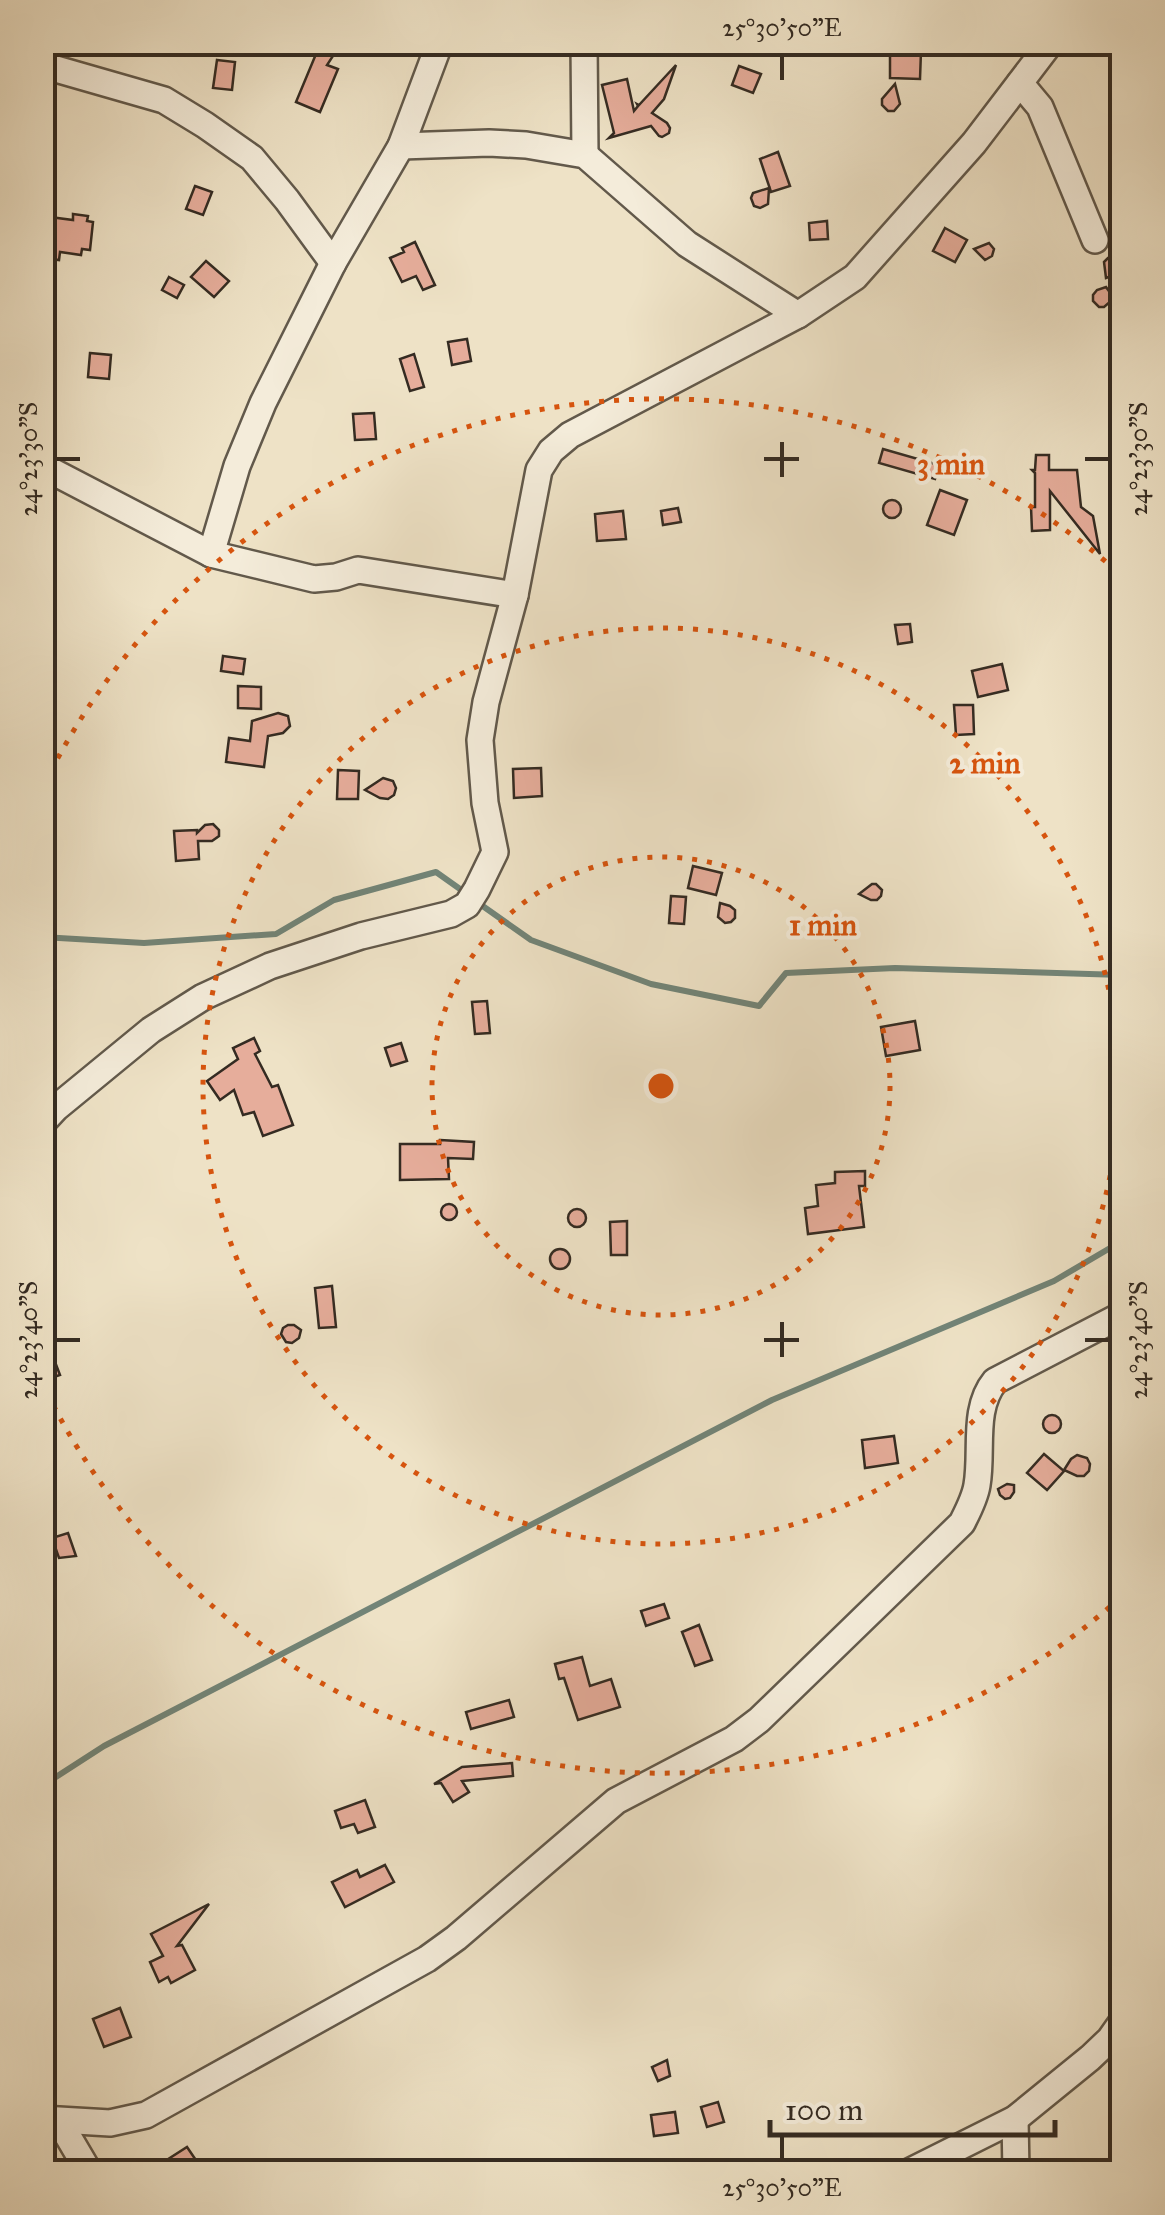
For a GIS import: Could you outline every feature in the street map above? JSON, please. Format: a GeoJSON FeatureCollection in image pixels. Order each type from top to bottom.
{"type":"FeatureCollection","features":[{"type":"Feature","properties":{"kind":"street"},"geometry":{"type":"LineString","coordinates":[[210,554],[237,466],[263,403],[333,263],[401,146],[440,42]]}},
{"type":"Feature","properties":{"kind":"street"},"geometry":{"type":"LineString","coordinates":[[584,42],[585,155]]}},
{"type":"Feature","properties":{"kind":"street"},"geometry":{"type":"LineString","coordinates":[[42,1123],[151,1030],[203,997],[270,966],[362,936],[452,914],[466,905],[495,852],[485,803],[480,740],[540,470],[551,451],[570,435],[798,315],[854,278],[974,143],[1051,42]]}},
{"type":"Feature","properties":{"kind":"street"},"geometry":{"type":"LineString","coordinates":[[42,65],[164,100],[205,125],[252,158],[333,263]]}},
{"type":"Feature","properties":{"kind":"street"},"geometry":{"type":"LineString","coordinates":[[1020,83],[1040,107],[1096,240]]}},
{"type":"Feature","properties":{"kind":"street"},"geometry":{"type":"LineString","coordinates":[[401,146],[526,145],[585,155],[687,244],[798,315]]}},
{"type":"Feature","properties":{"kind":"street"},"geometry":{"type":"LineString","coordinates":[[42,466],[210,554],[314,579],[358,570],[515,595]]}},
{"type":"Feature","properties":{"kind":"street"},"geometry":{"type":"LineString","coordinates":[[51,2120],[110,2122],[146,2115],[427,1959],[616,1802],[746,1730],[962,1523],[977,1487],[982,1412],[986,1393],[995,1381],[1122,1315]]}},
{"type":"Feature","properties":{"kind":"street"},"geometry":{"type":"LineString","coordinates":[[909,2172],[1015,2119],[1110,2040],[1122,2022]]}},
{"type":"Feature","properties":{"kind":"street"},"geometry":{"type":"LineString","coordinates":[[1015,2119],[1016,2172]]}},
{"type":"Feature","properties":{"kind":"street"},"geometry":{"type":"LineString","coordinates":[[51,2120],[89,2172]]}},
{"type":"Feature","properties":{"kind":"building"},"geometry":{"type":"Polygon","coordinates":[[[321,42],[342,42],[327,65],[338,69],[320,112],[296,102],[321,42]]]}},
{"type":"Feature","properties":{"kind":"building"},"geometry":{"type":"Polygon","coordinates":[[[890,51],[921,51],[920,79],[890,78],[890,51]]]}},
{"type":"Feature","properties":{"kind":"building"},"geometry":{"type":"Polygon","coordinates":[[[217,60],[235,62],[232,90],[213,88],[217,60]]]}},
{"type":"Feature","properties":{"kind":"building"},"geometry":{"type":"Polygon","coordinates":[[[676,65],[664,99],[652,113],[667,123],[669,133],[659,136],[651,126],[609,138],[614,133],[602,85],[627,79],[634,111],[676,65]]]}},
{"type":"Feature","properties":{"kind":"building"},"geometry":{"type":"Polygon","coordinates":[[[739,66],[761,74],[753,93],[732,85],[739,66]]]}},
{"type":"Feature","properties":{"kind":"building"},"geometry":{"type":"Polygon","coordinates":[[[895,84],[900,104],[894,111],[888,111],[882,99],[895,84]]]}},
{"type":"Feature","properties":{"kind":"building"},"geometry":{"type":"Polygon","coordinates":[[[778,152],[790,186],[771,192],[760,159],[778,152]]]}},
{"type":"Feature","properties":{"kind":"building"},"geometry":{"type":"Polygon","coordinates":[[[195,186],[212,192],[203,215],[186,209],[195,186]]]}},
{"type":"Feature","properties":{"kind":"building"},"geometry":{"type":"Polygon","coordinates":[[[769,188],[768,204],[754,206],[753,193],[769,188]]]}},
{"type":"Feature","properties":{"kind":"building"},"geometry":{"type":"Polygon","coordinates":[[[73,214],[88,216],[87,221],[93,222],[90,250],[82,249],[81,255],[60,252],[59,260],[42,258],[42,216],[73,220],[73,214]]]}},
{"type":"Feature","properties":{"kind":"building"},"geometry":{"type":"Polygon","coordinates":[[[827,221],[828,239],[810,240],[809,223],[827,221]]]}},
{"type":"Feature","properties":{"kind":"building"},"geometry":{"type":"Polygon","coordinates":[[[945,228],[967,240],[955,262],[933,251],[945,228]]]}},
{"type":"Feature","properties":{"kind":"building"},"geometry":{"type":"Polygon","coordinates":[[[415,242],[435,285],[423,290],[416,276],[402,282],[390,258],[415,242]]]}},
{"type":"Feature","properties":{"kind":"building"},"geometry":{"type":"Polygon","coordinates":[[[989,243],[994,249],[985,260],[974,249],[989,243]]]}},
{"type":"Feature","properties":{"kind":"building"},"geometry":{"type":"Polygon","coordinates":[[[1114,257],[1121,269],[1106,278],[1104,262],[1114,257]]]}},
{"type":"Feature","properties":{"kind":"building"},"geometry":{"type":"Polygon","coordinates":[[[206,261],[229,281],[214,297],[191,277],[206,261]]]}},
{"type":"Feature","properties":{"kind":"building"},"geometry":{"type":"Polygon","coordinates":[[[169,277],[184,285],[177,298],[162,290],[169,277]]]}},
{"type":"Feature","properties":{"kind":"building"},"geometry":{"type":"Polygon","coordinates":[[[1106,287],[1111,301],[1099,307],[1093,295],[1106,287]]]}},
{"type":"Feature","properties":{"kind":"building"},"geometry":{"type":"Polygon","coordinates":[[[467,339],[471,361],[452,365],[448,342],[467,339]]]}},
{"type":"Feature","properties":{"kind":"building"},"geometry":{"type":"Polygon","coordinates":[[[90,353],[111,355],[109,379],[88,377],[90,353]]]}},
{"type":"Feature","properties":{"kind":"building"},"geometry":{"type":"Polygon","coordinates":[[[414,354],[424,387],[410,391],[400,359],[414,354]]]}},
{"type":"Feature","properties":{"kind":"building"},"geometry":{"type":"Polygon","coordinates":[[[374,413],[376,439],[355,440],[353,414],[374,413]]]}},
{"type":"Feature","properties":{"kind":"building"},"geometry":{"type":"Polygon","coordinates":[[[883,449],[939,465],[935,479],[879,463],[883,449]]]}},
{"type":"Feature","properties":{"kind":"building"},"geometry":{"type":"Polygon","coordinates":[[[1036,455],[1049,455],[1049,470],[1077,470],[1081,507],[1093,516],[1100,554],[1050,491],[1050,530],[1032,531],[1032,470],[1036,455]]]}},
{"type":"Feature","properties":{"kind":"building"},"geometry":{"type":"Polygon","coordinates":[[[940,490],[967,500],[954,535],[927,525],[940,490]]]}},
{"type":"Feature","properties":{"kind":"building"},"geometry":{"type":"Polygon","coordinates":[[[892,500],[901,509],[892,518],[883,509],[892,500]]]}},
{"type":"Feature","properties":{"kind":"building"},"geometry":{"type":"Polygon","coordinates":[[[678,508],[681,522],[663,525],[661,511],[678,508]]]}},
{"type":"Feature","properties":{"kind":"building"},"geometry":{"type":"Polygon","coordinates":[[[623,511],[626,539],[597,541],[595,514],[623,511]]]}},
{"type":"Feature","properties":{"kind":"building"},"geometry":{"type":"Polygon","coordinates":[[[910,624],[912,642],[898,644],[895,625],[910,624]]]}},
{"type":"Feature","properties":{"kind":"building"},"geometry":{"type":"Polygon","coordinates":[[[223,656],[245,659],[243,674],[221,671],[223,656]]]}},
{"type":"Feature","properties":{"kind":"building"},"geometry":{"type":"Polygon","coordinates":[[[1002,664],[1008,690],[978,697],[972,671],[1002,664]]]}},
{"type":"Feature","properties":{"kind":"building"},"geometry":{"type":"Polygon","coordinates":[[[238,686],[261,687],[261,709],[238,708],[238,686]]]}},
{"type":"Feature","properties":{"kind":"building"},"geometry":{"type":"Polygon","coordinates":[[[954,705],[973,705],[974,734],[956,735],[954,705]]]}},
{"type":"Feature","properties":{"kind":"building"},"geometry":{"type":"Polygon","coordinates":[[[278,713],[288,716],[290,726],[283,733],[268,736],[264,767],[226,762],[229,738],[250,741],[252,721],[278,713]]]}},
{"type":"Feature","properties":{"kind":"building"},"geometry":{"type":"Polygon","coordinates":[[[541,768],[542,796],[514,798],[513,769],[541,768]]]}},
{"type":"Feature","properties":{"kind":"building"},"geometry":{"type":"Polygon","coordinates":[[[338,770],[359,771],[358,799],[337,799],[338,770]]]}},
{"type":"Feature","properties":{"kind":"building"},"geometry":{"type":"Polygon","coordinates":[[[383,778],[393,781],[396,788],[388,799],[365,790],[383,778]]]}},
{"type":"Feature","properties":{"kind":"building"},"geometry":{"type":"Polygon","coordinates":[[[213,824],[219,836],[212,841],[198,841],[199,859],[176,861],[174,831],[197,833],[205,825],[213,824]]]}},
{"type":"Feature","properties":{"kind":"building"},"geometry":{"type":"Polygon","coordinates":[[[693,866],[722,873],[716,895],[688,888],[693,866]]]}},
{"type":"Feature","properties":{"kind":"building"},"geometry":{"type":"Polygon","coordinates":[[[872,884],[882,890],[877,900],[859,894],[872,884]]]}},
{"type":"Feature","properties":{"kind":"building"},"geometry":{"type":"Polygon","coordinates":[[[671,896],[686,897],[684,924],[669,923],[671,896]]]}},
{"type":"Feature","properties":{"kind":"building"},"geometry":{"type":"Polygon","coordinates":[[[720,903],[735,910],[731,922],[725,923],[718,917],[720,903]]]}},
{"type":"Feature","properties":{"kind":"building"},"geometry":{"type":"Polygon","coordinates":[[[487,1001],[490,1033],[475,1034],[472,1002],[487,1001]]]}},
{"type":"Feature","properties":{"kind":"building"},"geometry":{"type":"Polygon","coordinates":[[[915,1021],[920,1050],[886,1056],[881,1027],[915,1021]]]}},
{"type":"Feature","properties":{"kind":"building"},"geometry":{"type":"Polygon","coordinates":[[[254,1038],[260,1051],[255,1054],[272,1087],[278,1085],[293,1125],[263,1136],[254,1112],[243,1115],[234,1090],[220,1100],[207,1081],[238,1059],[233,1048],[254,1038]]]}},
{"type":"Feature","properties":{"kind":"building"},"geometry":{"type":"Polygon","coordinates":[[[401,1043],[407,1061],[391,1066],[385,1048],[401,1043]]]}},
{"type":"Feature","properties":{"kind":"building"},"geometry":{"type":"Polygon","coordinates":[[[440,1140],[474,1142],[473,1159],[448,1158],[449,1179],[400,1180],[400,1144],[440,1144],[440,1140]]]}},
{"type":"Feature","properties":{"kind":"building"},"geometry":{"type":"Polygon","coordinates":[[[865,1171],[865,1186],[859,1186],[864,1227],[808,1234],[805,1208],[818,1206],[816,1185],[835,1183],[835,1172],[865,1171]]]}},
{"type":"Feature","properties":{"kind":"building"},"geometry":{"type":"Polygon","coordinates":[[[449,1204],[457,1212],[449,1220],[441,1212],[449,1204]]]}},
{"type":"Feature","properties":{"kind":"building"},"geometry":{"type":"Polygon","coordinates":[[[577,1209],[584,1211],[584,1225],[577,1227],[570,1225],[568,1218],[570,1211],[577,1209]]]}},
{"type":"Feature","properties":{"kind":"building"},"geometry":{"type":"Polygon","coordinates":[[[627,1221],[627,1255],[611,1255],[610,1222],[627,1221]]]}},
{"type":"Feature","properties":{"kind":"building"},"geometry":{"type":"Polygon","coordinates":[[[556,1249],[564,1249],[570,1259],[564,1269],[556,1269],[550,1263],[550,1255],[556,1249]]]}},
{"type":"Feature","properties":{"kind":"building"},"geometry":{"type":"Polygon","coordinates":[[[332,1286],[336,1327],[319,1328],[315,1288],[332,1286]]]}},
{"type":"Feature","properties":{"kind":"building"},"geometry":{"type":"Polygon","coordinates":[[[288,1325],[301,1330],[292,1343],[286,1342],[281,1334],[288,1325]]]}},
{"type":"Feature","properties":{"kind":"building"},"geometry":{"type":"Polygon","coordinates":[[[42,1334],[60,1375],[42,1381],[42,1334]]]}},
{"type":"Feature","properties":{"kind":"building"},"geometry":{"type":"Polygon","coordinates":[[[1052,1415],[1061,1424],[1052,1433],[1043,1424],[1052,1415]]]}},
{"type":"Feature","properties":{"kind":"building"},"geometry":{"type":"Polygon","coordinates":[[[894,1436],[898,1463],[865,1468],[862,1440],[894,1436]]]}},
{"type":"Feature","properties":{"kind":"building"},"geometry":{"type":"Polygon","coordinates":[[[1044,1454],[1064,1471],[1047,1490],[1027,1473],[1044,1454]]]}},
{"type":"Feature","properties":{"kind":"building"},"geometry":{"type":"Polygon","coordinates":[[[1077,1455],[1087,1458],[1090,1464],[1084,1476],[1064,1470],[1077,1455]]]}},
{"type":"Feature","properties":{"kind":"building"},"geometry":{"type":"Polygon","coordinates":[[[1014,1485],[1014,1492],[1005,1499],[998,1489],[1014,1485]]]}},
{"type":"Feature","properties":{"kind":"building"},"geometry":{"type":"Polygon","coordinates":[[[68,1533],[76,1556],[59,1558],[52,1538],[68,1533]]]}},
{"type":"Feature","properties":{"kind":"building"},"geometry":{"type":"Polygon","coordinates":[[[664,1604],[669,1618],[646,1626],[641,1611],[664,1604]]]}},
{"type":"Feature","properties":{"kind":"building"},"geometry":{"type":"Polygon","coordinates":[[[699,1625],[712,1660],[695,1666],[682,1632],[699,1625]]]}},
{"type":"Feature","properties":{"kind":"building"},"geometry":{"type":"Polygon","coordinates":[[[582,1657],[590,1686],[611,1679],[620,1707],[578,1720],[564,1678],[559,1679],[555,1664],[582,1657]]]}},
{"type":"Feature","properties":{"kind":"building"},"geometry":{"type":"Polygon","coordinates":[[[509,1700],[514,1717],[471,1729],[466,1712],[509,1700]]]}},
{"type":"Feature","properties":{"kind":"building"},"geometry":{"type":"Polygon","coordinates":[[[512,1763],[513,1776],[462,1781],[469,1792],[453,1802],[441,1783],[434,1784],[462,1767],[512,1763]]]}},
{"type":"Feature","properties":{"kind":"building"},"geometry":{"type":"Polygon","coordinates":[[[365,1800],[375,1827],[358,1833],[354,1824],[341,1828],[335,1811],[365,1800]]]}},
{"type":"Feature","properties":{"kind":"building"},"geometry":{"type":"Polygon","coordinates":[[[385,1865],[394,1882],[345,1907],[332,1882],[357,1870],[360,1877],[385,1865]]]}},
{"type":"Feature","properties":{"kind":"building"},"geometry":{"type":"Polygon","coordinates":[[[209,1904],[177,1946],[182,1945],[195,1970],[171,1983],[168,1977],[159,1982],[150,1962],[163,1956],[151,1934],[209,1904]]]}},
{"type":"Feature","properties":{"kind":"building"},"geometry":{"type":"Polygon","coordinates":[[[120,2008],[131,2037],[104,2047],[93,2019],[120,2008]]]}},
{"type":"Feature","properties":{"kind":"building"},"geometry":{"type":"Polygon","coordinates":[[[667,2060],[670,2076],[658,2081],[652,2067],[667,2060]]]}},
{"type":"Feature","properties":{"kind":"building"},"geometry":{"type":"Polygon","coordinates":[[[718,2102],[724,2122],[707,2127],[701,2107],[718,2102]]]}},
{"type":"Feature","properties":{"kind":"building"},"geometry":{"type":"Polygon","coordinates":[[[675,2112],[678,2133],[654,2136],[651,2115],[675,2112]]]}},
{"type":"Feature","properties":{"kind":"building"},"geometry":{"type":"Polygon","coordinates":[[[187,2147],[204,2172],[148,2172],[187,2147]]]}},
{"type":"Feature","properties":{"kind":"waterway"},"geometry":{"type":"LineString","coordinates":[[42,937],[144,943],[276,934],[334,900],[436,872],[467,894]]}},
{"type":"Feature","properties":{"kind":"waterway"},"geometry":{"type":"LineString","coordinates":[[477,902],[531,940],[651,984],[759,1006],[786,973],[895,968],[1122,975]]}},
{"type":"Feature","properties":{"kind":"waterway"},"geometry":{"type":"LineString","coordinates":[[42,1786],[104,1746],[772,1400],[1054,1281],[1122,1241]]}}]}
